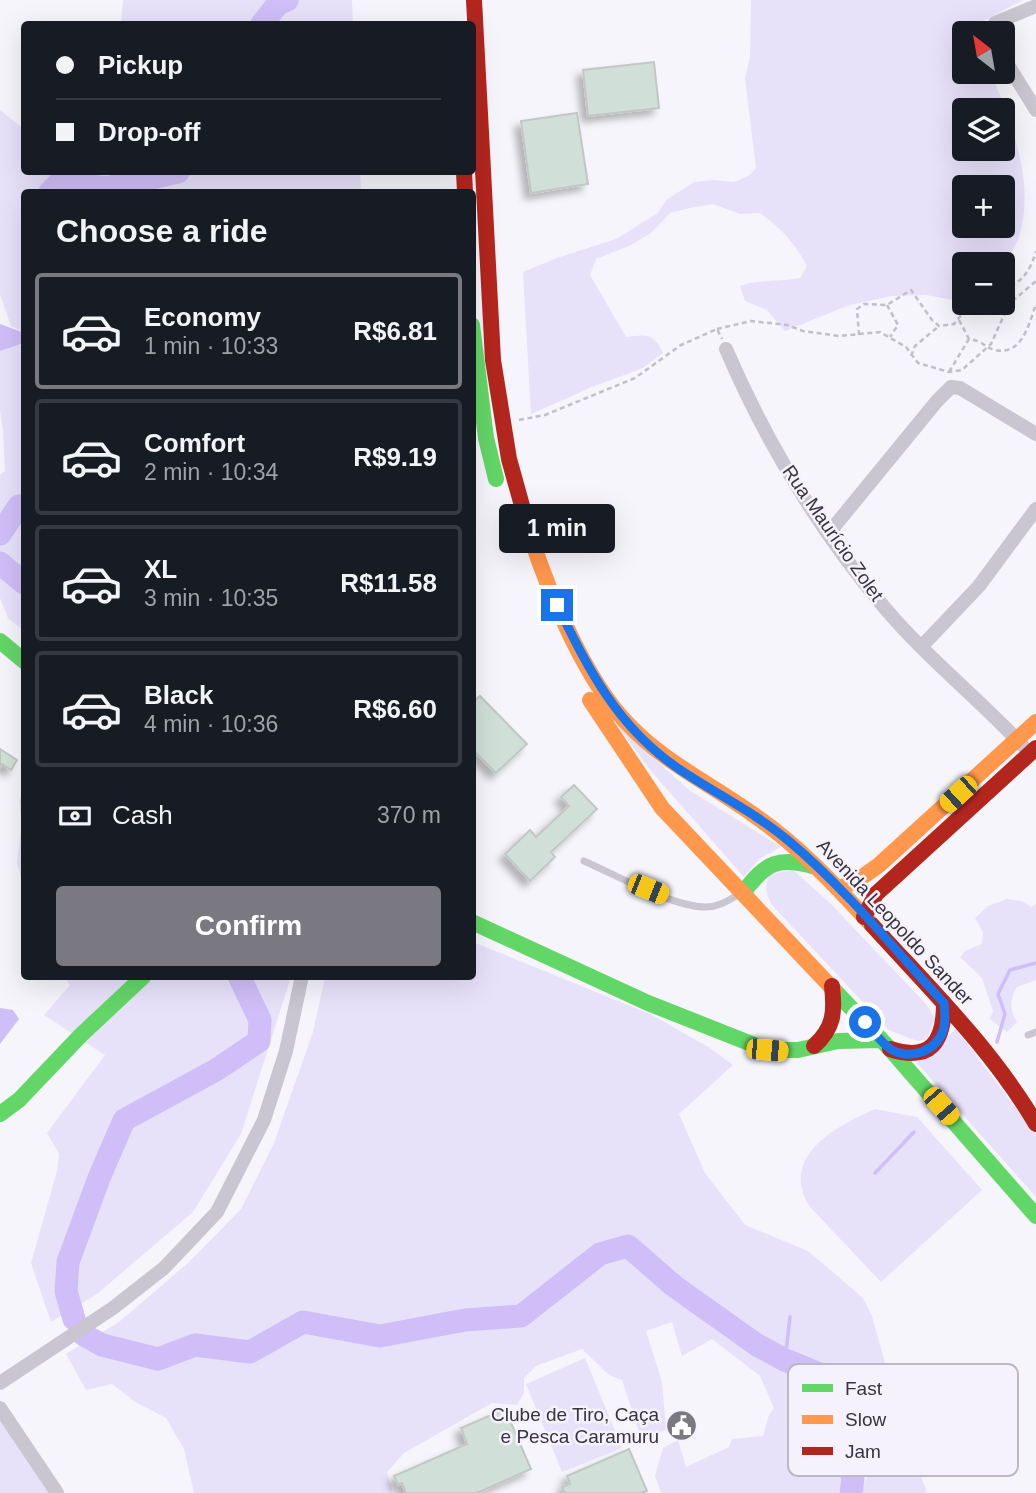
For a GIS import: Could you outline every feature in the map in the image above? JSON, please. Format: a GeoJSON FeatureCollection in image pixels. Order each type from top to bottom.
{"type":"FeatureCollection","features":[{"type":"Feature","properties":{"kind":"main road","name":"Avenida Leopoldo Sander"},"geometry":{"type":"LineString","coordinates":[[474,0],[475,21]]}},
{"type":"Feature","properties":{"kind":"main road","name":"Avenida Leopoldo Sander"},"geometry":{"type":"LineString","coordinates":[[476,38],[492,338],[502,424],[522,511],[549,586],[591,674],[622,719],[677,767],[767,823],[838,889],[981,1043],[1014,1086],[1036,1124]]}},
{"type":"Feature","properties":{"kind":"main road"},"geometry":{"type":"LineString","coordinates":[[476,360],[485,439],[503,501]]}},
{"type":"Feature","properties":{"kind":"main road"},"geometry":{"type":"LineString","coordinates":[[0,641],[21,658]]}},
{"type":"Feature","properties":{"kind":"main road"},"geometry":{"type":"LineString","coordinates":[[557,646],[604,723],[662,808],[832,986],[1036,1216]]}},
{"type":"Feature","properties":{"kind":"main road"},"geometry":{"type":"LineString","coordinates":[[838,889],[858,880],[879,865],[1036,722]]}},
{"type":"Feature","properties":{"kind":"main road"},"geometry":{"type":"LineString","coordinates":[[864,917],[876,894],[1034,754]]}},
{"type":"Feature","properties":{"kind":"main road"},"geometry":{"type":"LineString","coordinates":[[743,893],[766,866],[776,862],[789,860],[816,867]]}},
{"type":"Feature","properties":{"kind":"main road"},"geometry":{"type":"LineString","coordinates":[[476,924],[648,1003],[767,1050],[784,1051],[838,1041],[886,1045],[902,1054],[914,1055],[926,1051],[936,1043],[943,1032],[944,1003]]}},
{"type":"Feature","properties":{"kind":"main road"},"geometry":{"type":"LineString","coordinates":[[0,1114],[19,1100],[81,1035],[140,980]]}},
{"type":"Feature","properties":{"kind":"main road"},"geometry":{"type":"LineString","coordinates":[[814,1046],[827,1036],[834,1023],[832,986]]}},
{"type":"Feature","properties":{"kind":"street"},"geometry":{"type":"LineString","coordinates":[[1000,21],[1036,6]]}},
{"type":"Feature","properties":{"kind":"street"},"geometry":{"type":"LineString","coordinates":[[1015,76],[1036,110]]}},
{"type":"Feature","properties":{"kind":"street","name":"Rua Maurício Zolet"},"geometry":{"type":"LineString","coordinates":[[726,349],[774,446],[828,534],[885,608],[1034,754]]}},
{"type":"Feature","properties":{"kind":"street"},"geometry":{"type":"LineString","coordinates":[[828,534],[951,387],[960,388],[1036,434]]}},
{"type":"Feature","properties":{"kind":"street"},"geometry":{"type":"LineString","coordinates":[[922,646],[979,586],[1036,509]]}},
{"type":"Feature","properties":{"kind":"street"},"geometry":{"type":"LineString","coordinates":[[0,1383],[113,1308],[164,1268],[217,1212],[264,1120],[286,1051],[301,980]]}},
{"type":"Feature","properties":{"kind":"street"},"geometry":{"type":"LineString","coordinates":[[0,1408],[57,1493]]}},
{"type":"Feature","properties":{"kind":"lane"},"geometry":{"type":"LineString","coordinates":[[584,861],[681,903],[705,907],[720,905],[743,893]]}},
{"type":"Feature","properties":{"kind":"path"},"geometry":{"type":"LineString","coordinates":[[1015,284],[1027,275],[1036,251]]}},
{"type":"Feature","properties":{"kind":"path"},"geometry":{"type":"LineString","coordinates":[[502,424],[545,415],[635,378],[681,345],[717,329],[751,321],[839,336],[880,332],[906,347],[918,363],[949,372],[962,370],[991,344],[1009,304],[1036,281]]}},
{"type":"Feature","properties":{"kind":"path"},"geometry":{"type":"LineString","coordinates":[[859,335],[857,309],[864,304],[887,305],[911,290],[939,326]]}},
{"type":"Feature","properties":{"kind":"path"},"geometry":{"type":"LineString","coordinates":[[969,340],[980,341],[987,348],[999,351],[1012,349],[1020,344],[1036,304]]}},
{"type":"Feature","properties":{"kind":"path"},"geometry":{"type":"LineString","coordinates":[[887,305],[898,325],[890,337]]}},
{"type":"Feature","properties":{"kind":"path"},"geometry":{"type":"LineString","coordinates":[[911,356],[915,346],[939,326],[954,324],[963,315]]}},
{"type":"Feature","properties":{"kind":"path"},"geometry":{"type":"LineString","coordinates":[[959,320],[969,340]]}},
{"type":"Feature","properties":{"kind":"path"},"geometry":{"type":"LineString","coordinates":[[717,329],[726,349]]}},
{"type":"Feature","properties":{"kind":"path"},"geometry":{"type":"LineString","coordinates":[[949,372],[969,340]]}},
{"type":"Feature","properties":{"kind":"shaded area"},"geometry":{"type":"Polygon","coordinates":[[[123,0],[352,0],[353,21],[121,21],[123,0]]]}},
{"type":"Feature","properties":{"kind":"shaded area"},"geometry":{"type":"Polygon","coordinates":[[[751,0],[1023,0],[983,21],[952,21],[952,84],[996,84],[1001,98],[952,98],[952,161],[1015,161],[1015,139],[1025,195],[1019,237],[1012,252],[952,252],[952,300],[926,295],[891,296],[847,306],[785,331],[767,310],[745,301],[740,286],[800,278],[807,266],[781,230],[760,213],[740,214],[713,204],[670,213],[651,233],[629,246],[596,259],[590,275],[626,337],[648,336],[656,341],[663,353],[643,368],[531,414],[523,272],[616,239],[658,213],[666,200],[694,182],[734,182],[750,175],[756,168],[745,78],[750,57],[751,0]]]}},
{"type":"Feature","properties":{"kind":"shaded area"},"geometry":{"type":"Polygon","coordinates":[[[0,110],[21,127],[21,175],[360,175],[361,189],[21,189],[21,331],[11,326],[0,295],[0,110]]]}},
{"type":"Feature","properties":{"kind":"shaded area"},"geometry":{"type":"Polygon","coordinates":[[[0,324],[21,332],[21,344],[0,351],[0,324]]]}},
{"type":"Feature","properties":{"kind":"shaded area"},"geometry":{"type":"Polygon","coordinates":[[[21,344],[21,629],[8,618],[0,598],[0,475],[5,471],[0,411],[0,351],[21,344]]]}},
{"type":"Feature","properties":{"kind":"shaded area"},"geometry":{"type":"Polygon","coordinates":[[[616,724],[689,790],[781,847],[759,859],[744,877],[652,772],[616,724]]]}},
{"type":"Feature","properties":{"kind":"shaded area"},"geometry":{"type":"Polygon","coordinates":[[[21,829],[21,877],[17,863],[21,829]]]}},
{"type":"Feature","properties":{"kind":"shaded area"},"geometry":{"type":"Polygon","coordinates":[[[793,870],[829,902],[926,1004],[935,1018],[927,1039],[917,1041],[889,1030],[772,905],[766,890],[770,874],[793,870]]]}},
{"type":"Feature","properties":{"kind":"shaded area"},"geometry":{"type":"Polygon","coordinates":[[[1007,899],[1022,901],[1031,907],[1036,904],[1036,980],[1017,987],[1011,1004],[1017,1022],[1007,1032],[990,1019],[993,1011],[982,978],[960,957],[965,951],[982,944],[983,932],[975,918],[988,906],[1007,899]]]}},
{"type":"Feature","properties":{"kind":"shaded area"},"geometry":{"type":"Polygon","coordinates":[[[476,943],[650,1014],[710,1048],[733,1065],[679,1114],[705,1173],[745,1225],[808,1251],[863,1298],[872,1316],[885,1364],[814,1364],[783,1348],[778,1364],[788,1370],[788,1476],[843,1476],[841,1493],[661,1493],[655,1476],[663,1448],[678,1440],[686,1467],[729,1447],[732,1439],[763,1436],[774,1408],[760,1376],[712,1339],[682,1356],[672,1322],[646,1331],[662,1382],[666,1430],[641,1438],[622,1380],[609,1375],[582,1349],[536,1366],[524,1378],[524,1393],[517,1405],[492,1403],[404,1453],[387,1472],[393,1493],[194,1493],[184,1449],[166,1418],[137,1403],[112,1384],[86,1390],[66,1354],[119,1322],[188,1263],[241,1209],[274,1143],[313,1032],[324,980],[476,980],[476,943]]]}},
{"type":"Feature","properties":{"kind":"shaded area"},"geometry":{"type":"Polygon","coordinates":[[[66,980],[290,980],[241,1134],[193,1212],[97,1294],[51,1322],[31,1263],[57,1171],[59,1154],[47,1133],[105,1055],[44,1015],[70,985],[66,980]]]}},
{"type":"Feature","properties":{"kind":"shaded area"},"geometry":{"type":"Polygon","coordinates":[[[0,1008],[13,1010],[19,1019],[0,1044],[0,1008]]]}},
{"type":"Feature","properties":{"kind":"shaded area"},"geometry":{"type":"Polygon","coordinates":[[[956,1029],[1036,1135],[1036,1197],[917,1063],[956,1029]]]}},
{"type":"Feature","properties":{"kind":"shaded area"},"geometry":{"type":"Polygon","coordinates":[[[875,1109],[917,1117],[982,1190],[881,1282],[810,1207],[802,1189],[801,1173],[806,1159],[829,1134],[875,1109]]]}},
{"type":"Feature","properties":{"kind":"shaded area"},"geometry":{"type":"Polygon","coordinates":[[[585,1358],[622,1448],[562,1472],[526,1384],[585,1358]]]}},
{"type":"Feature","properties":{"kind":"shaded area"},"geometry":{"type":"Polygon","coordinates":[[[0,1418],[49,1493],[0,1493],[0,1418]]]}},
{"type":"Feature","properties":{"kind":"shaded area"},"geometry":{"type":"Polygon","coordinates":[[[867,1476],[921,1476],[927,1493],[861,1493],[867,1476]]]}},
{"type":"Feature","properties":{"kind":"building"},"geometry":{"type":"Polygon","coordinates":[[[654,62],[659,108],[588,116],[583,70],[654,62]]]}},
{"type":"Feature","properties":{"kind":"building"},"geometry":{"type":"Polygon","coordinates":[[[577,113],[588,184],[531,193],[521,121],[577,113]]]}},
{"type":"Feature","properties":{"kind":"building"},"geometry":{"type":"Polygon","coordinates":[[[480,696],[527,744],[496,773],[476,753],[476,700],[480,696]]]}},
{"type":"Feature","properties":{"kind":"building"},"geometry":{"type":"Polygon","coordinates":[[[0,749],[17,760],[11,770],[2,764],[0,768],[0,749]]]}},
{"type":"Feature","properties":{"kind":"building"},"geometry":{"type":"Polygon","coordinates":[[[574,785],[597,809],[551,852],[555,857],[530,881],[505,854],[530,830],[536,837],[569,806],[561,797],[574,785]]]}},
{"type":"Feature","properties":{"kind":"building"},"geometry":{"type":"Polygon","coordinates":[[[505,1409],[531,1469],[477,1493],[406,1493],[402,1483],[398,1485],[394,1476],[467,1444],[461,1428],[505,1409]]]}},
{"type":"Feature","properties":{"kind":"building"},"geometry":{"type":"Polygon","coordinates":[[[629,1449],[647,1491],[565,1493],[562,1487],[570,1484],[567,1476],[629,1449]]]}},
{"type":"Feature","properties":{"kind":"waterway"},"geometry":{"type":"LineString","coordinates":[[264,21],[277,5],[287,0]]}},
{"type":"Feature","properties":{"kind":"waterway"},"geometry":{"type":"LineString","coordinates":[[53,189],[60,182],[106,188],[164,175]]}},
{"type":"Feature","properties":{"kind":"waterway"},"geometry":{"type":"LineString","coordinates":[[0,534],[21,506]]}},
{"type":"Feature","properties":{"kind":"waterway"},"geometry":{"type":"LineString","coordinates":[[0,563],[21,580]]}},
{"type":"Feature","properties":{"kind":"waterway"},"geometry":{"type":"LineString","coordinates":[[997,1042],[1005,1014],[998,994],[1010,970],[1036,963]]}},
{"type":"Feature","properties":{"kind":"waterway"},"geometry":{"type":"LineString","coordinates":[[74,1319],[66,1291],[68,1262],[124,1120],[216,1070],[259,1041],[260,1020],[241,980]]}},
{"type":"Feature","properties":{"kind":"waterway"},"geometry":{"type":"LineString","coordinates":[[875,1173],[914,1132]]}},
{"type":"Feature","properties":{"kind":"waterway"},"geometry":{"type":"LineString","coordinates":[[84,1335],[102,1345],[158,1359],[195,1345],[250,1352],[303,1322],[380,1336],[465,1320],[521,1316],[600,1254],[628,1246],[674,1286],[757,1345],[795,1364]]}},
{"type":"Feature","properties":{"kind":"waterway"},"geometry":{"type":"LineString","coordinates":[[785,1360],[790,1317]]}},
{"type":"Feature","properties":{"kind":"waterway"},"geometry":{"type":"LineString","coordinates":[[851,1493],[852,1476]]}},
{"type":"Feature","properties":{"kind":"traffic: fast"},"geometry":{"type":"LineString","coordinates":[[476,357],[486,438],[496,479]]}},
{"type":"Feature","properties":{"kind":"traffic: fast"},"geometry":{"type":"LineString","coordinates":[[0,641],[21,658]]}},
{"type":"Feature","properties":{"kind":"traffic: fast"},"geometry":{"type":"LineString","coordinates":[[743,893],[759,874],[774,864],[792,862],[816,867]]}},
{"type":"Feature","properties":{"kind":"traffic: fast"},"geometry":{"type":"LineString","coordinates":[[476,924],[648,1003],[767,1050],[798,1050],[838,1041],[881,1040]]}},
{"type":"Feature","properties":{"kind":"traffic: fast"},"geometry":{"type":"LineString","coordinates":[[0,1114],[19,1100],[81,1035],[140,980]]}},
{"type":"Feature","properties":{"kind":"traffic: fast"},"geometry":{"type":"LineString","coordinates":[[834,990],[890,1049],[1036,1216]]}},
{"type":"Feature","properties":{"kind":"traffic: slow"},"geometry":{"type":"LineString","coordinates":[[531,538],[570,635],[597,683],[626,722],[670,760],[784,838],[830,880],[872,925]]}},
{"type":"Feature","properties":{"kind":"traffic: slow"},"geometry":{"type":"LineString","coordinates":[[590,700],[662,808],[834,990]]}},
{"type":"Feature","properties":{"kind":"traffic: slow"},"geometry":{"type":"LineString","coordinates":[[838,889],[858,880],[879,865],[1036,722]]}},
{"type":"Feature","properties":{"kind":"traffic: jam"},"geometry":{"type":"LineString","coordinates":[[474,0],[475,21]]}},
{"type":"Feature","properties":{"kind":"traffic: jam"},"geometry":{"type":"LineString","coordinates":[[476,38],[493,360],[509,459],[531,538]]}},
{"type":"Feature","properties":{"kind":"traffic: jam"},"geometry":{"type":"LineString","coordinates":[[464,175],[465,189]]}},
{"type":"Feature","properties":{"kind":"traffic: jam"},"geometry":{"type":"LineString","coordinates":[[864,917],[876,894],[1036,748]]}},
{"type":"Feature","properties":{"kind":"traffic: jam"},"geometry":{"type":"LineString","coordinates":[[872,925],[980,1045],[1036,1124]]}},
{"type":"Feature","properties":{"kind":"traffic: jam"},"geometry":{"type":"LineString","coordinates":[[814,1046],[826,1033],[832,1019],[832,986]]}},
{"type":"Feature","properties":{"kind":"traffic: jam"},"geometry":{"type":"LineString","coordinates":[[890,1049],[916,1053],[932,1045],[941,1028],[944,1003]]}},
{"type":"Feature","properties":{"kind":"place","name":"Clube de Tiro, Caça e Pesca Caramuru"},"geometry":{"type":"Point","coordinates":[682,1425]}},
{"type":"Feature","properties":{"kind":"route"},"geometry":{"type":"LineString","coordinates":[[557,605],[591,674],[622,719],[677,767],[767,823],[792,844],[944,1003],[943,1032],[936,1043],[926,1051],[914,1055],[890,1049],[865,1022]]}}]}
